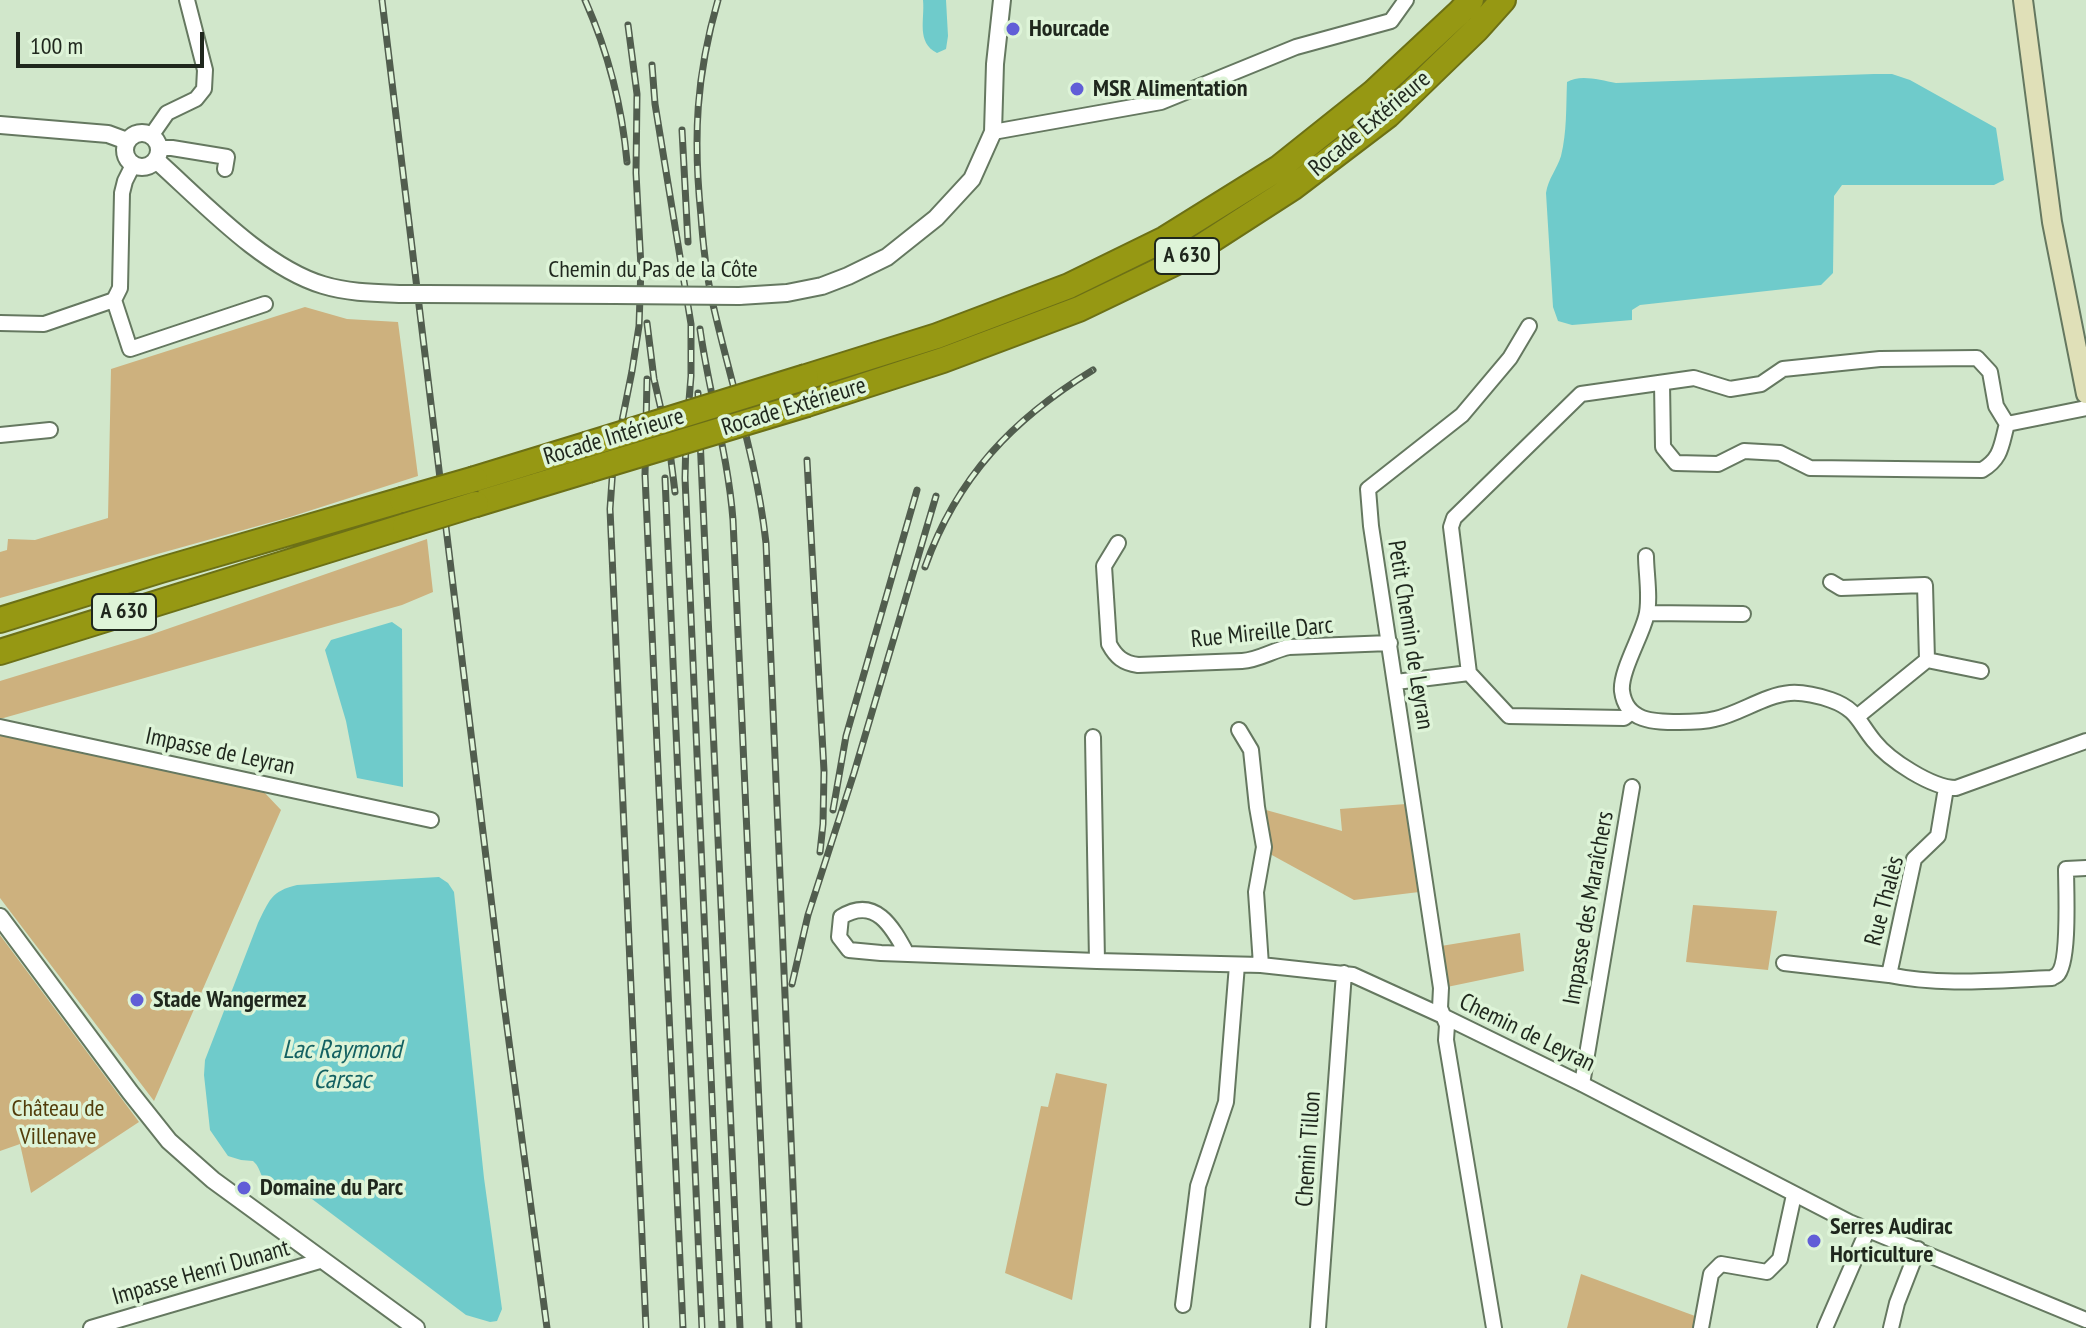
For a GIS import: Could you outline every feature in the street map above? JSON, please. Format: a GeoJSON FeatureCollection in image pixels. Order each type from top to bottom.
{"type":"FeatureCollection","features":[{"type":"Feature","properties":{"kind":"highway","name":"Rocade Intérieure"},"geometry":{"type":"LineString","coordinates":[[0,620],[806,377],[937,336],[1069,286],[1165,239],[1291,159],[1373,93],[1471,0]]}},
{"type":"Feature","properties":{"kind":"highway","name":"Rocade Extérieure"},"geometry":{"type":"LineString","coordinates":[[0,652],[807,404],[943,360],[1079,309],[1179,261],[1292,188],[1388,115],[1503,0]]}},
{"type":"Feature","properties":{"kind":"main road"},"geometry":{"type":"LineString","coordinates":[[2023,0],[2052,222],[2086,394]]}},
{"type":"Feature","properties":{"kind":"street"},"geometry":{"type":"LineString","coordinates":[[187,0],[205,70],[204,89],[196,99],[167,113],[155,148],[147,167],[133,165],[125,154],[127,141],[138,133],[155,148],[227,157],[225,169]]}},
{"type":"Feature","properties":{"kind":"street","name":"Chemin du Pas de la Côte"},"geometry":{"type":"LineString","coordinates":[[155,148],[256,249],[294,273],[337,289],[403,294],[739,296],[787,293],[822,286],[887,257],[936,218],[972,179],[993,132],[995,64],[1002,0]]}},
{"type":"Feature","properties":{"kind":"street"},"geometry":{"type":"LineString","coordinates":[[993,132],[1161,102],[1296,47],[1391,21],[1406,0]]}},
{"type":"Feature","properties":{"kind":"street"},"geometry":{"type":"LineString","coordinates":[[0,125],[108,134],[127,141]]}},
{"type":"Feature","properties":{"kind":"street"},"geometry":{"type":"LineString","coordinates":[[0,323],[44,324],[114,300],[120,288],[122,193],[133,165]]}},
{"type":"Feature","properties":{"kind":"street"},"geometry":{"type":"LineString","coordinates":[[114,300],[130,349],[265,304]]}},
{"type":"Feature","properties":{"kind":"street","name":"Petit Chemin de Leyran"},"geometry":{"type":"LineString","coordinates":[[1494,1328],[1446,1040],[1447,1025],[1440,1008],[1441,988],[1368,489],[1462,415],[1510,358],[1529,326]]}},
{"type":"Feature","properties":{"kind":"street"},"geometry":{"type":"LineString","coordinates":[[1632,712],[1624,718],[1509,716],[1469,673],[1451,527],[1454,518],[1581,394],[1694,378],[1730,389],[1761,384],[1783,369],[1880,359],[1977,358],[1990,372],[1996,406],[2007,424],[1998,457],[1982,470],[1810,468],[1780,453],[1744,451],[1718,464],[1676,463],[1663,447],[1662,383]]}},
{"type":"Feature","properties":{"kind":"street"},"geometry":{"type":"LineString","coordinates":[[2007,424],[2086,408]]}},
{"type":"Feature","properties":{"kind":"street"},"geometry":{"type":"LineString","coordinates":[[0,435],[50,430]]}},
{"type":"Feature","properties":{"kind":"street","name":"Rue Mireille Darc"},"geometry":{"type":"LineString","coordinates":[[1118,543],[1104,566],[1109,644],[1114,654],[1128,664],[1242,661],[1289,647],[1390,643]]}},
{"type":"Feature","properties":{"kind":"street"},"geometry":{"type":"LineString","coordinates":[[1646,556],[1647,613],[1622,681],[1625,703],[1640,718],[1652,721],[1705,721],[1789,693],[1815,696],[1835,701],[1858,716],[1884,752],[1935,785],[1946,788],[1969,784],[2086,741]]}},
{"type":"Feature","properties":{"kind":"street"},"geometry":{"type":"LineString","coordinates":[[1831,582],[1841,588],[1925,585],[1927,660]]}},
{"type":"Feature","properties":{"kind":"street"},"geometry":{"type":"LineString","coordinates":[[1647,613],[1743,614]]}},
{"type":"Feature","properties":{"kind":"street"},"geometry":{"type":"LineString","coordinates":[[1927,660],[1981,671]]}},
{"type":"Feature","properties":{"kind":"street"},"geometry":{"type":"LineString","coordinates":[[1858,716],[1927,660]]}},
{"type":"Feature","properties":{"kind":"street"},"geometry":{"type":"LineString","coordinates":[[1396,682],[1469,673]]}},
{"type":"Feature","properties":{"kind":"street","name":"Impasse de Leyran"},"geometry":{"type":"LineString","coordinates":[[0,727],[431,820]]}},
{"type":"Feature","properties":{"kind":"street"},"geometry":{"type":"LineString","coordinates":[[1239,730],[1251,750],[1264,847],[1256,892],[1261,965]]}},
{"type":"Feature","properties":{"kind":"street"},"geometry":{"type":"LineString","coordinates":[[1093,737],[1097,961]]}},
{"type":"Feature","properties":{"kind":"street","name":"Impasse des Maraîchers"},"geometry":{"type":"LineString","coordinates":[[1582,1084],[1632,787]]}},
{"type":"Feature","properties":{"kind":"street","name":"Rue Thalès"},"geometry":{"type":"LineString","coordinates":[[1784,963],[1889,975],[1914,859],[1938,836],[1946,788]]}},
{"type":"Feature","properties":{"kind":"street"},"geometry":{"type":"LineString","coordinates":[[1889,975],[1911,979],[2016,980],[2058,975],[2066,933],[2066,869],[2086,868]]}},
{"type":"Feature","properties":{"kind":"street","name":"Chemin de Leyran"},"geometry":{"type":"LineString","coordinates":[[907,954],[885,919],[872,911],[852,910],[841,917],[839,937],[849,950],[907,954],[1097,961],[1261,965],[1359,977],[1582,1084],[1794,1195],[2086,1320]]}},
{"type":"Feature","properties":{"kind":"street"},"geometry":{"type":"LineString","coordinates":[[0,917],[169,1141],[213,1180],[416,1328]]}},
{"type":"Feature","properties":{"kind":"street"},"geometry":{"type":"LineString","coordinates":[[1183,1305],[1198,1186],[1226,1102],[1237,965]]}},
{"type":"Feature","properties":{"kind":"street","name":"Chemin Tillon"},"geometry":{"type":"LineString","coordinates":[[1318,1328],[1344,973]]}},
{"type":"Feature","properties":{"kind":"street"},"geometry":{"type":"LineString","coordinates":[[1701,1328],[1711,1274],[1721,1264],[1767,1272],[1780,1259],[1794,1195]]}},
{"type":"Feature","properties":{"kind":"street"},"geometry":{"type":"LineString","coordinates":[[1825,1328],[1868,1229]]}},
{"type":"Feature","properties":{"kind":"street"},"geometry":{"type":"LineString","coordinates":[[1891,1328],[1897,1303],[1918,1249]]}},
{"type":"Feature","properties":{"kind":"street","name":"Impasse Henri Dunant"},"geometry":{"type":"LineString","coordinates":[[91,1328],[323,1260]]}},
{"type":"Feature","properties":{"kind":"green space"},"geometry":{"type":"Polygon","coordinates":[[[305,307],[347,319],[398,322],[418,476],[290,517],[0,598],[0,552],[7,550],[8,539],[35,540],[108,518],[111,369],[305,307]]]}},
{"type":"Feature","properties":{"kind":"green space"},"geometry":{"type":"Polygon","coordinates":[[[427,539],[433,592],[402,605],[0,719],[0,681],[144,637],[427,539]]]}},
{"type":"Feature","properties":{"kind":"green space","name":"Stade Wangermez"},"geometry":{"type":"Polygon","coordinates":[[[0,735],[264,792],[281,810],[154,1101],[0,898],[0,735]]]}},
{"type":"Feature","properties":{"kind":"green space"},"geometry":{"type":"Polygon","coordinates":[[[1406,804],[1419,892],[1354,900],[1270,854],[1266,810],[1342,831],[1340,809],[1406,804]]]}},
{"type":"Feature","properties":{"kind":"green space"},"geometry":{"type":"Polygon","coordinates":[[[1693,905],[1777,911],[1768,970],[1686,962],[1693,905]]]}},
{"type":"Feature","properties":{"kind":"green space"},"geometry":{"type":"Polygon","coordinates":[[[1520,933],[1524,971],[1447,987],[1441,946],[1520,933]]]}},
{"type":"Feature","properties":{"kind":"green space","name":"Château de Villenave"},"geometry":{"type":"Polygon","coordinates":[[[0,935],[139,1122],[31,1193],[20,1144],[0,1151],[0,935]]]}},
{"type":"Feature","properties":{"kind":"green space"},"geometry":{"type":"Polygon","coordinates":[[[1056,1073],[1107,1084],[1072,1300],[1005,1273],[1041,1106],[1048,1107],[1056,1073]]]}},
{"type":"Feature","properties":{"kind":"green space"},"geometry":{"type":"Polygon","coordinates":[[[1581,1274],[1695,1316],[1693,1328],[1567,1328],[1581,1274]]]}},
{"type":"Feature","properties":{"kind":"water"},"geometry":{"type":"Polygon","coordinates":[[[923,0],[946,0],[946,49],[937,53],[924,37],[923,0]]]}},
{"type":"Feature","properties":{"kind":"water"},"geometry":{"type":"Polygon","coordinates":[[[1892,74],[1910,80],[1996,128],[2004,180],[1994,185],[1842,185],[1834,196],[1833,273],[1821,285],[1640,305],[1632,310],[1632,320],[1572,325],[1558,321],[1553,307],[1546,193],[1563,147],[1567,82],[1584,78],[1616,83],[1892,74]]]}},
{"type":"Feature","properties":{"kind":"water"},"geometry":{"type":"Polygon","coordinates":[[[392,622],[402,629],[403,787],[357,778],[346,721],[325,650],[331,640],[392,622]]]}},
{"type":"Feature","properties":{"kind":"water","name":"Lac Raymond Carsac"},"geometry":{"type":"Polygon","coordinates":[[[439,877],[454,892],[484,1178],[502,1309],[497,1321],[490,1322],[466,1315],[312,1199],[292,1195],[267,1183],[253,1161],[228,1156],[210,1130],[205,1060],[258,923],[272,898],[281,890],[297,885],[439,877]]]}},
{"type":"Feature","properties":{"kind":"railway"},"geometry":{"type":"LineString","coordinates":[[382,0],[502,989],[547,1328]]}},
{"type":"Feature","properties":{"kind":"railway"},"geometry":{"type":"LineString","coordinates":[[585,0],[613,79],[627,162]]}},
{"type":"Feature","properties":{"kind":"railway"},"geometry":{"type":"LineString","coordinates":[[718,0],[705,55],[698,107],[699,187],[710,290],[750,451],[766,543],[799,1328]]}},
{"type":"Feature","properties":{"kind":"railway"},"geometry":{"type":"LineString","coordinates":[[628,25],[637,94],[636,173],[641,267],[639,326],[613,466],[610,509],[646,1328]]}},
{"type":"Feature","properties":{"kind":"railway"},"geometry":{"type":"LineString","coordinates":[[652,65],[655,104],[691,324],[685,478],[722,1328]]}},
{"type":"Feature","properties":{"kind":"railway"},"geometry":{"type":"LineString","coordinates":[[682,130],[688,242]]}},
{"type":"Feature","properties":{"kind":"railway"},"geometry":{"type":"LineString","coordinates":[[647,323],[675,492]]}},
{"type":"Feature","properties":{"kind":"railway"},"geometry":{"type":"LineString","coordinates":[[700,329],[733,520],[769,1328]]}},
{"type":"Feature","properties":{"kind":"railway"},"geometry":{"type":"LineString","coordinates":[[925,567],[954,505],[991,453],[1038,409],[1093,370]]}},
{"type":"Feature","properties":{"kind":"railway"},"geometry":{"type":"LineString","coordinates":[[647,379],[645,475],[683,1328]]}},
{"type":"Feature","properties":{"kind":"railway"},"geometry":{"type":"LineString","coordinates":[[698,393],[740,1328]]}},
{"type":"Feature","properties":{"kind":"railway"},"geometry":{"type":"LineString","coordinates":[[807,460],[824,771],[820,852]]}},
{"type":"Feature","properties":{"kind":"railway"},"geometry":{"type":"LineString","coordinates":[[665,478],[702,1328]]}},
{"type":"Feature","properties":{"kind":"railway"},"geometry":{"type":"LineString","coordinates":[[833,810],[846,736],[917,490]]}},
{"type":"Feature","properties":{"kind":"railway"},"geometry":{"type":"LineString","coordinates":[[792,984],[808,915],[854,773],[936,496]]}},
{"type":"Feature","properties":{"kind":"place","name":"Hourcade"},"geometry":{"type":"Point","coordinates":[1013,29]}},
{"type":"Feature","properties":{"kind":"place","name":"MSR Alimentation"},"geometry":{"type":"Point","coordinates":[1077,89]}},
{"type":"Feature","properties":{"kind":"place","name":"Stade Wangermez"},"geometry":{"type":"Point","coordinates":[137,1000]}},
{"type":"Feature","properties":{"kind":"place","name":"Domaine du Parc"},"geometry":{"type":"Point","coordinates":[244,1188]}},
{"type":"Feature","properties":{"kind":"place","name":"Serres Audirac Horticulture"},"geometry":{"type":"Point","coordinates":[1814,1241]}}]}
